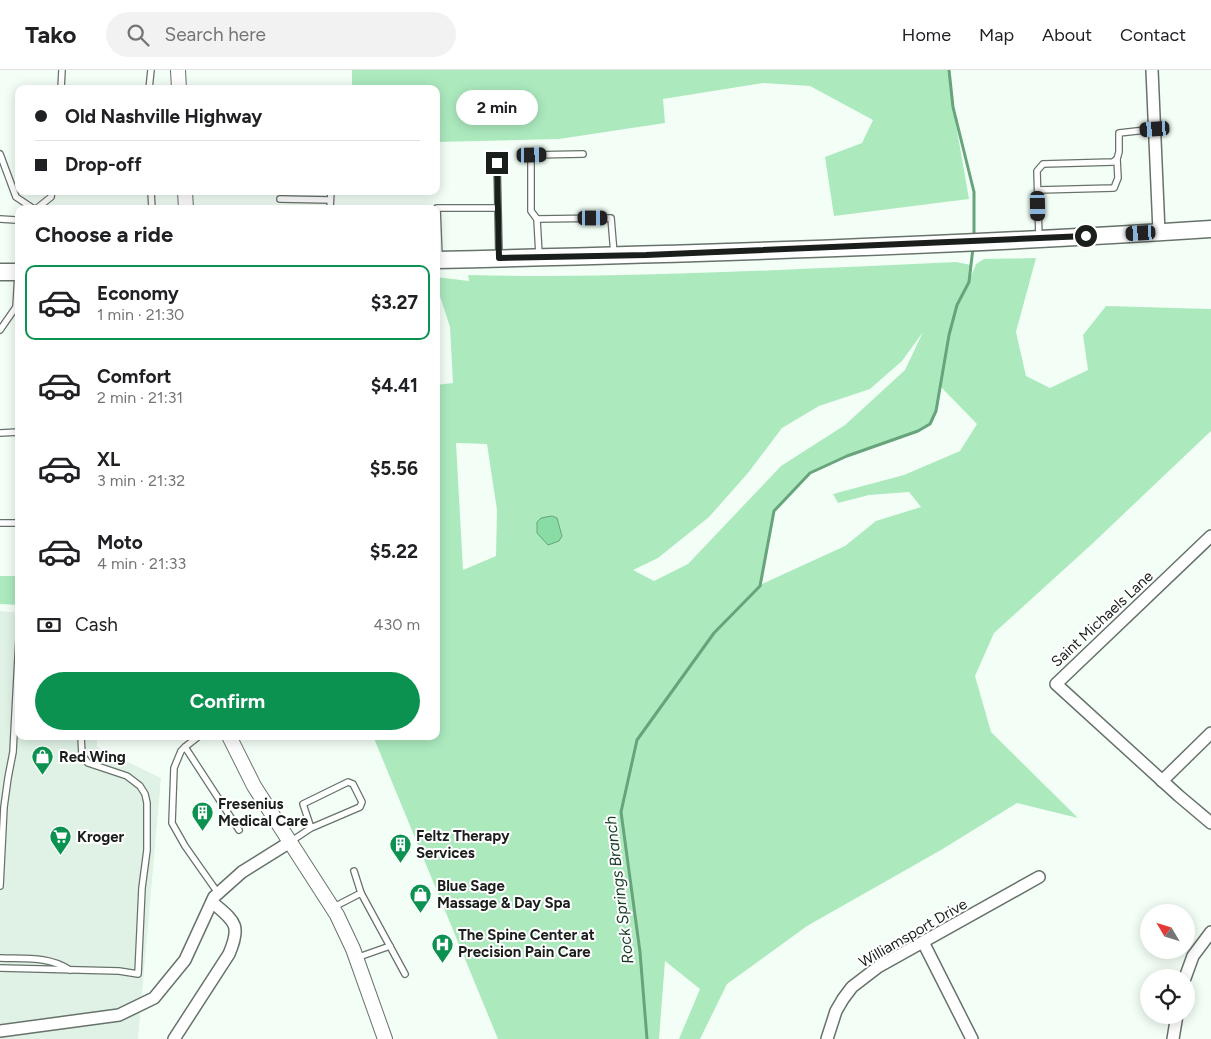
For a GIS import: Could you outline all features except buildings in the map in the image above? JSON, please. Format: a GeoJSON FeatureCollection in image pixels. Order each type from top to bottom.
{"type":"FeatureCollection","features":[{"type":"Feature","properties":{"kind":"main road"},"geometry":{"type":"LineString","coordinates":[[440,260],[614,256],[984,241],[1211,229]]}},
{"type":"Feature","properties":{"kind":"main road"},"geometry":{"type":"LineString","coordinates":[[0,272],[15,272]]}},
{"type":"Feature","properties":{"kind":"street"},"geometry":{"type":"LineString","coordinates":[[178,70],[179,85]]}},
{"type":"Feature","properties":{"kind":"street"},"geometry":{"type":"LineString","coordinates":[[1152,70],[1159,232]]}},
{"type":"Feature","properties":{"kind":"street","name":"Saint Michaels Lane"},"geometry":{"type":"LineString","coordinates":[[1211,536],[1056,684],[1211,823]]}},
{"type":"Feature","properties":{"kind":"street"},"geometry":{"type":"LineString","coordinates":[[1162,781],[1211,733]]}},
{"type":"Feature","properties":{"kind":"street"},"geometry":{"type":"LineString","coordinates":[[231,740],[254,786],[332,908],[356,958],[385,1039]]}},
{"type":"Feature","properties":{"kind":"street"},"geometry":{"type":"LineString","coordinates":[[0,1031],[120,1015],[154,998],[185,960],[215,898],[242,872],[290,842]]}},
{"type":"Feature","properties":{"kind":"street","name":"Williamsport Drive"},"geometry":{"type":"LineString","coordinates":[[827,1039],[836,1011],[843,999],[852,988],[878,967],[1040,877]]}},
{"type":"Feature","properties":{"kind":"street"},"geometry":{"type":"LineString","coordinates":[[174,1039],[229,954],[236,938],[236,927],[215,898]]}},
{"type":"Feature","properties":{"kind":"street"},"geometry":{"type":"LineString","coordinates":[[1188,969],[1193,956],[1211,932]]}},
{"type":"Feature","properties":{"kind":"street"},"geometry":{"type":"LineString","coordinates":[[923,942],[972,1039]]}},
{"type":"Feature","properties":{"kind":"street"},"geometry":{"type":"LineString","coordinates":[[1173,1039],[1176,1024]]}},
{"type":"Feature","properties":{"kind":"lane"},"geometry":{"type":"LineString","coordinates":[[61,85],[62,70]]}},
{"type":"Feature","properties":{"kind":"lane"},"geometry":{"type":"LineString","coordinates":[[149,85],[151,70]]}},
{"type":"Feature","properties":{"kind":"lane"},"geometry":{"type":"LineString","coordinates":[[1038,190],[1114,188],[1118,178],[1119,133],[1155,129]]}},
{"type":"Feature","properties":{"kind":"lane"},"geometry":{"type":"LineString","coordinates":[[0,154],[15,194]]}},
{"type":"Feature","properties":{"kind":"lane"},"geometry":{"type":"LineString","coordinates":[[539,258],[537,219],[531,211],[532,155],[583,154]]}},
{"type":"Feature","properties":{"kind":"lane"},"geometry":{"type":"LineString","coordinates":[[1039,238],[1037,171],[1043,164],[1113,162],[1117,159]]}},
{"type":"Feature","properties":{"kind":"lane"},"geometry":{"type":"LineString","coordinates":[[497,163],[499,258]]}},
{"type":"Feature","properties":{"kind":"lane"},"geometry":{"type":"LineString","coordinates":[[15,195],[29,205]]}},
{"type":"Feature","properties":{"kind":"lane"},"geometry":{"type":"LineString","coordinates":[[40,205],[51,195]]}},
{"type":"Feature","properties":{"kind":"lane"},"geometry":{"type":"LineString","coordinates":[[330,205],[331,195]]}},
{"type":"Feature","properties":{"kind":"lane"},"geometry":{"type":"LineString","coordinates":[[280,199],[330,200]]}},
{"type":"Feature","properties":{"kind":"lane"},"geometry":{"type":"LineString","coordinates":[[440,208],[498,208]]}},
{"type":"Feature","properties":{"kind":"lane"},"geometry":{"type":"LineString","coordinates":[[537,219],[611,218],[614,256]]}},
{"type":"Feature","properties":{"kind":"lane"},"geometry":{"type":"LineString","coordinates":[[0,219],[15,220]]}},
{"type":"Feature","properties":{"kind":"lane"},"geometry":{"type":"LineString","coordinates":[[0,330],[15,308]]}},
{"type":"Feature","properties":{"kind":"lane"},"geometry":{"type":"LineString","coordinates":[[0,433],[15,432]]}},
{"type":"Feature","properties":{"kind":"lane"},"geometry":{"type":"LineString","coordinates":[[0,523],[15,523]]}},
{"type":"Feature","properties":{"kind":"lane"},"geometry":{"type":"LineString","coordinates":[[0,886],[4,807],[13,752],[15,714]]}},
{"type":"Feature","properties":{"kind":"lane"},"geometry":{"type":"LineString","coordinates":[[0,968],[119,971],[138,974],[142,888],[147,850],[147,803],[145,794],[140,786],[127,776],[88,763],[82,755],[81,740]]}},
{"type":"Feature","properties":{"kind":"lane"},"geometry":{"type":"LineString","coordinates":[[194,740],[181,751],[174,768],[172,823],[215,898]]}},
{"type":"Feature","properties":{"kind":"lane"},"geometry":{"type":"LineString","coordinates":[[185,747],[239,830]]}},
{"type":"Feature","properties":{"kind":"lane"},"geometry":{"type":"LineString","coordinates":[[290,842],[311,828],[360,807],[362,802],[353,784],[348,782],[303,804],[311,828]]}},
{"type":"Feature","properties":{"kind":"lane"},"geometry":{"type":"LineString","coordinates":[[354,871],[362,893],[405,974]]}},
{"type":"Feature","properties":{"kind":"lane"},"geometry":{"type":"LineString","coordinates":[[332,908],[362,893]]}},
{"type":"Feature","properties":{"kind":"lane"},"geometry":{"type":"LineString","coordinates":[[356,958],[390,946]]}},
{"type":"Feature","properties":{"kind":"lane"},"geometry":{"type":"LineString","coordinates":[[0,958],[49,960],[62,964],[71,970]]}},
{"type":"Feature","properties":{"kind":"shaded area"},"geometry":{"type":"Polygon","coordinates":[[[352,70],[949,70],[953,107],[969,199],[834,216],[825,157],[862,143],[873,120],[810,86],[763,83],[663,99],[665,123],[559,139],[440,142],[440,85],[352,85],[352,70]]]}},
{"type":"Feature","properties":{"kind":"shaded area"},"geometry":{"type":"Polygon","coordinates":[[[1036,258],[1016,332],[1026,376],[1050,388],[1088,370],[1083,335],[1106,306],[1211,309],[1211,431],[1092,544],[994,633],[975,676],[991,732],[1078,818],[1017,803],[941,850],[807,926],[727,984],[700,1039],[679,1039],[700,989],[665,961],[659,1039],[498,1039],[375,740],[440,740],[440,385],[453,383],[450,327],[440,296],[440,277],[469,281],[468,275],[590,276],[956,262],[971,265],[970,279],[976,264],[984,259],[1036,258]],[[923,332],[902,361],[870,389],[819,406],[782,428],[748,473],[709,517],[658,558],[633,570],[654,581],[688,564],[781,466],[845,425],[905,370],[923,332]],[[941,387],[936,411],[930,424],[918,431],[847,456],[810,473],[774,511],[760,585],[845,546],[876,521],[921,507],[909,492],[869,495],[838,503],[833,494],[904,475],[960,451],[977,424],[941,387]],[[456,443],[463,570],[496,556],[497,510],[487,444],[456,443]]]}},
{"type":"Feature","properties":{"kind":"shaded area"},"geometry":{"type":"Polygon","coordinates":[[[552,516],[557,518],[562,536],[559,541],[548,545],[537,533],[537,522],[541,518],[552,516]]]}},
{"type":"Feature","properties":{"kind":"shaded area"},"geometry":{"type":"Polygon","coordinates":[[[0,576],[15,576],[15,605],[0,604],[0,576]]]}},
{"type":"Feature","properties":{"kind":"shaded area"},"geometry":{"type":"Polygon","coordinates":[[[0,611],[15,613],[15,740],[97,740],[97,747],[161,778],[138,1039],[0,1039],[0,611]]]}},
{"type":"Feature","properties":{"kind":"waterway","name":"Rock Springs Branch"},"geometry":{"type":"LineString","coordinates":[[949,70],[953,107],[974,192],[974,236]]}},
{"type":"Feature","properties":{"kind":"waterway","name":"Rock Springs Branch"},"geometry":{"type":"LineString","coordinates":[[647,1039],[640,952],[621,812],[637,740],[714,633],[760,586],[774,511],[810,473],[847,456],[918,431],[930,424],[936,411],[949,335],[957,305],[969,282],[973,248]]}},
{"type":"Feature","properties":{"kind":"place","name":"Red Wing"},"geometry":{"type":"Point","coordinates":[43,776]}},
{"type":"Feature","properties":{"kind":"place","name":"Fresenius Medical Care"},"geometry":{"type":"Point","coordinates":[202,832]}},
{"type":"Feature","properties":{"kind":"place","name":"Kroger"},"geometry":{"type":"Point","coordinates":[61,856]}},
{"type":"Feature","properties":{"kind":"place","name":"Feltz Therapy Services"},"geometry":{"type":"Point","coordinates":[400,864]}},
{"type":"Feature","properties":{"kind":"place","name":"Blue Sage Massage & Day Spa"},"geometry":{"type":"Point","coordinates":[421,914]}},
{"type":"Feature","properties":{"kind":"place","name":"The Spine Center at Precision Pain Care"},"geometry":{"type":"Point","coordinates":[442,963]}},
{"type":"Feature","properties":{"kind":"route"},"geometry":{"type":"LineString","coordinates":[[497,163],[499,258],[646,255],[1086,236]]}}]}
